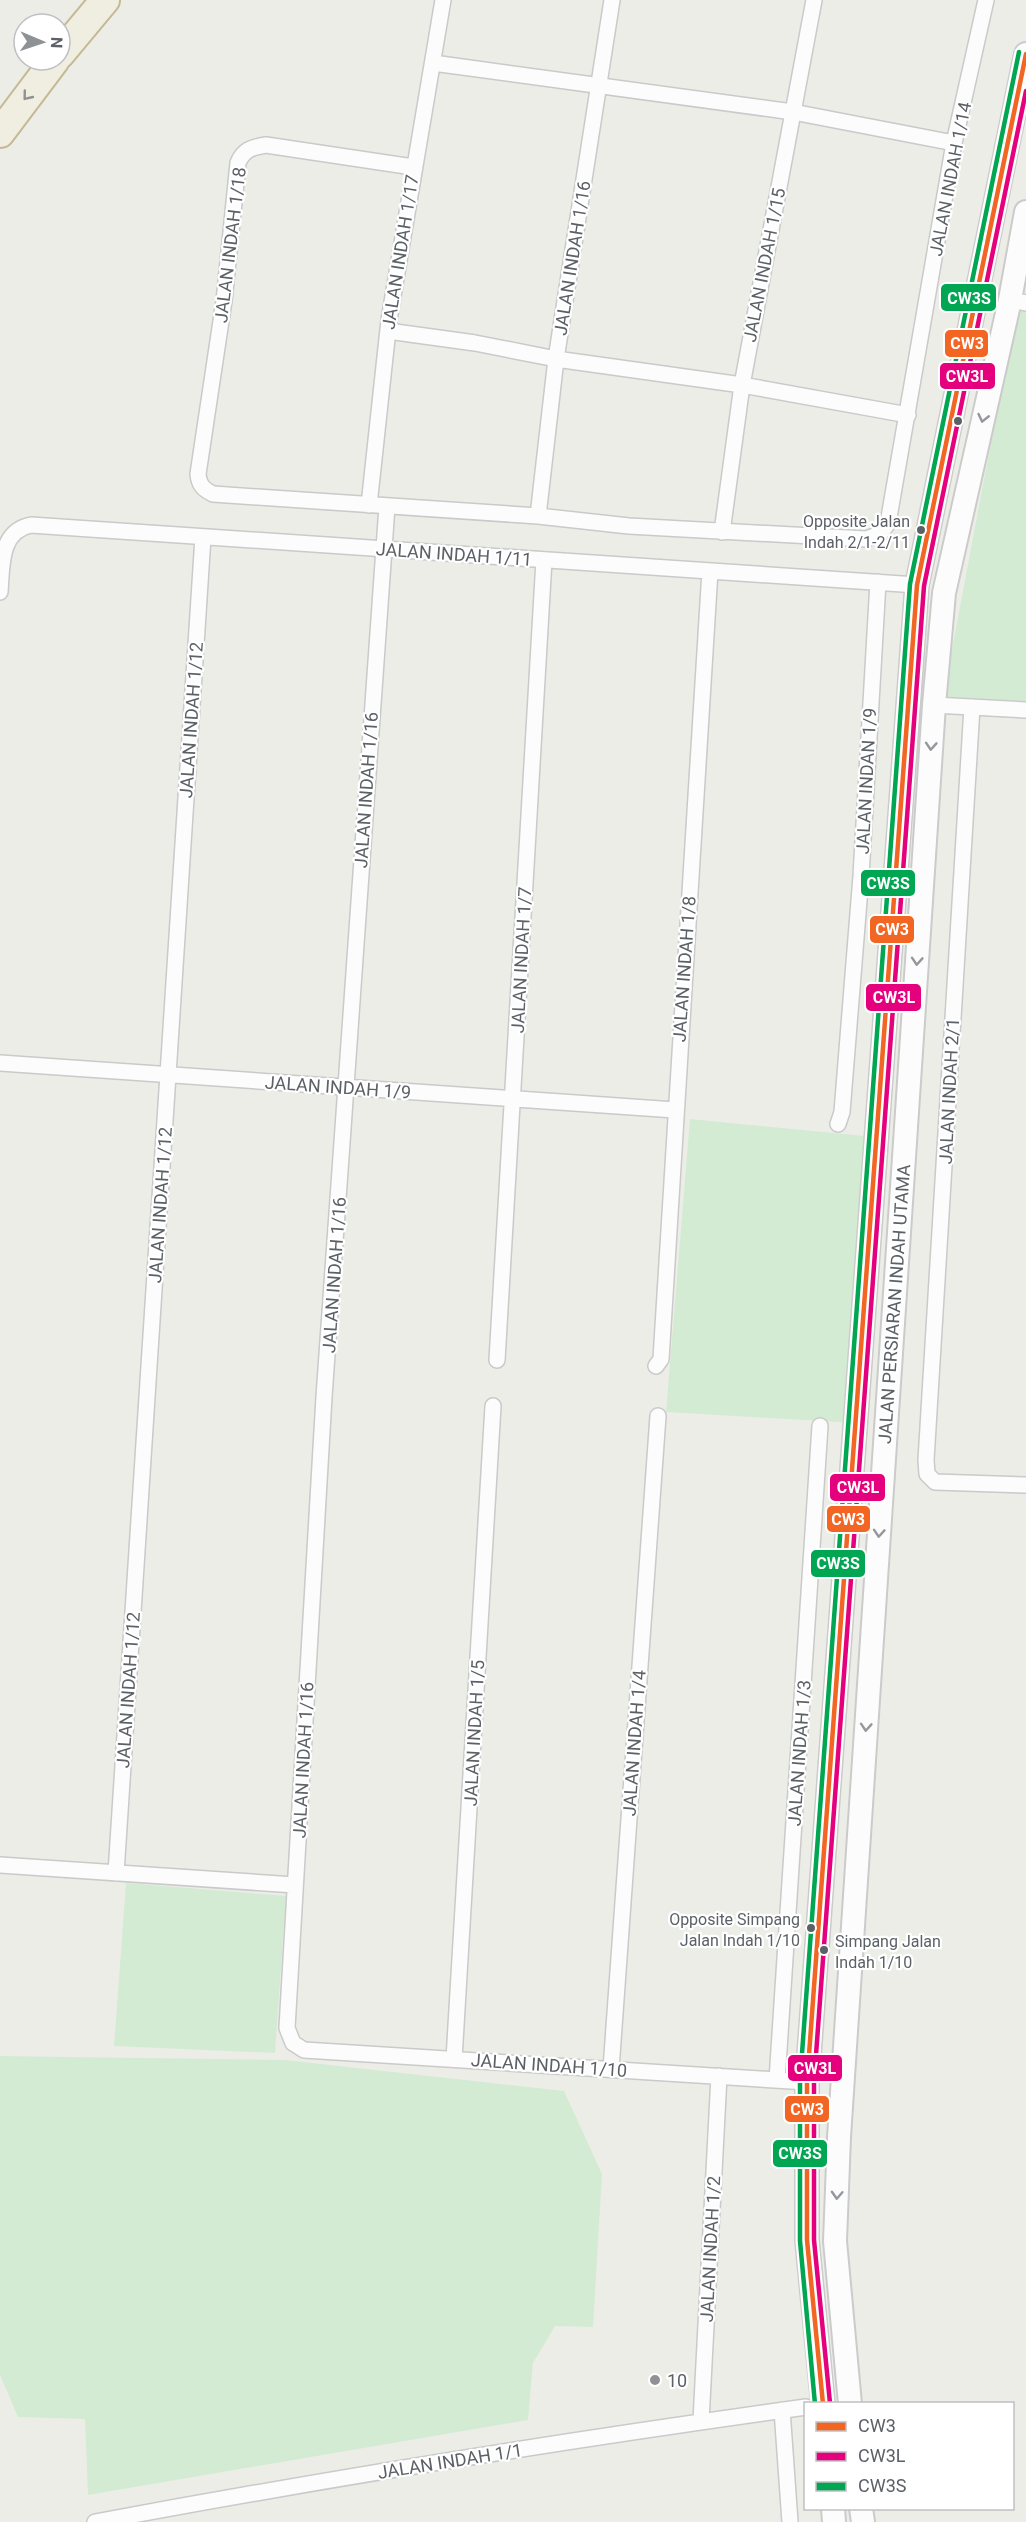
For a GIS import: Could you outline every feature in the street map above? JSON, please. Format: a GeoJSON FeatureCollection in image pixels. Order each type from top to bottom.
{"type":"FeatureCollection","features":[{"type":"Feature","properties":{"kind":"highway"},"geometry":{"type":"LineString","coordinates":[[72,40],[105,0]]}},
{"type":"Feature","properties":{"kind":"highway"},"geometry":{"type":"LineString","coordinates":[[0,133],[46,72]]}},
{"type":"Feature","properties":{"kind":"main road","name":"JALAN PERSIARAN INDAH UTAMA"},"geometry":{"type":"LineString","coordinates":[[823,2402],[807,2240],[807,2082],[917,585],[1026,54]]}},
{"type":"Feature","properties":{"kind":"main road","name":"JALAN PERSIARAN INDAH UTAMA"},"geometry":{"type":"LineString","coordinates":[[850,2402],[834,2241],[839,2137],[934,705],[944,593],[1018,301],[1026,212]]}},
{"type":"Feature","properties":{"kind":"main road"},"geometry":{"type":"LineString","coordinates":[[986,251],[996,259],[1000,287],[1018,301]]}},
{"type":"Feature","properties":{"kind":"main road"},"geometry":{"type":"LineString","coordinates":[[969,329],[979,326],[987,319],[1001,300],[1018,301]]}},
{"type":"Feature","properties":{"kind":"main road"},"geometry":{"type":"LineString","coordinates":[[917,585],[928,580],[939,563],[954,550]]}},
{"type":"Feature","properties":{"kind":"main road"},"geometry":{"type":"LineString","coordinates":[[917,585],[927,590],[941,624]]}},
{"type":"Feature","properties":{"kind":"main road"},"geometry":{"type":"LineString","coordinates":[[839,2137],[829,2101],[821,2091],[807,2082],[832,2064],[847,2019]]}},
{"type":"Feature","properties":{"kind":"street","name":"JALAN INDAH 1/17"},"geometry":{"type":"LineString","coordinates":[[369,505],[388,331],[413,167],[443,0]]}},
{"type":"Feature","properties":{"kind":"street","name":"JALAN INDAH 1/16"},"geometry":{"type":"LineString","coordinates":[[538,516],[556,359],[612,0]]}},
{"type":"Feature","properties":{"kind":"street","name":"JALAN INDAH 1/15"},"geometry":{"type":"LineString","coordinates":[[722,532],[742,385],[814,0]]}},
{"type":"Feature","properties":{"kind":"street","name":"JALAN INDAH 1/14"},"geometry":{"type":"LineString","coordinates":[[722,532],[866,539],[880,534],[888,524],[954,143],[986,0]]}},
{"type":"Feature","properties":{"kind":"street"},"geometry":{"type":"LineString","coordinates":[[433,63],[792,112],[954,143]]}},
{"type":"Feature","properties":{"kind":"street","name":"JALAN INDAH 1/18"},"geometry":{"type":"LineString","coordinates":[[369,505],[213,494],[204,490],[199,483],[198,474],[224,301],[238,163],[241,155],[254,146],[266,144],[413,167]]}},
{"type":"Feature","properties":{"kind":"street"},"geometry":{"type":"LineString","coordinates":[[388,331],[475,343],[556,359],[742,385],[908,415]]}},
{"type":"Feature","properties":{"kind":"street"},"geometry":{"type":"LineString","coordinates":[[369,505],[538,516],[629,526],[722,532]]}},
{"type":"Feature","properties":{"kind":"street","name":"JALAN INDAH 1/16"},"geometry":{"type":"LineString","coordinates":[[293,2043],[287,2028],[324,1397],[387,506]]}},
{"type":"Feature","properties":{"kind":"street","name":"JALAN INDAH 1/11"},"geometry":{"type":"LineString","coordinates":[[0,592],[3,549],[7,539],[13,532],[31,525],[917,585]]}},
{"type":"Feature","properties":{"kind":"street","name":"JALAN INDAH 1/12"},"geometry":{"type":"LineString","coordinates":[[116,1873],[203,537]]}},
{"type":"Feature","properties":{"kind":"street","name":"JALAN INDAH 1/7"},"geometry":{"type":"LineString","coordinates":[[497,1360],[544,560]]}},
{"type":"Feature","properties":{"kind":"street","name":"JALAN INDAH 1/8"},"geometry":{"type":"LineString","coordinates":[[656,1366],[661,1359],[711,571]]}},
{"type":"Feature","properties":{"kind":"street","name":"JALAN INDAN 1/9"},"geometry":{"type":"LineString","coordinates":[[838,1124],[842,1112],[861,876],[878,582]]}},
{"type":"Feature","properties":{"kind":"street"},"geometry":{"type":"LineString","coordinates":[[934,705],[1026,710]]}},
{"type":"Feature","properties":{"kind":"street","name":"JALAN INDAH 2/1"},"geometry":{"type":"LineString","coordinates":[[972,707],[926,1448],[927,1474],[935,1482],[1026,1485]]}},
{"type":"Feature","properties":{"kind":"street","name":"JALAN INDAH 1/9"},"geometry":{"type":"LineString","coordinates":[[0,1063],[675,1110]]}},
{"type":"Feature","properties":{"kind":"street","name":"JALAN INDAH 1/5"},"geometry":{"type":"LineString","coordinates":[[454,2059],[493,1407]]}},
{"type":"Feature","properties":{"kind":"street","name":"JALAN INDAH 1/4"},"geometry":{"type":"LineString","coordinates":[[611,2069],[658,1416]]}},
{"type":"Feature","properties":{"kind":"street","name":"JALAN INDAH 1/3"},"geometry":{"type":"LineString","coordinates":[[777,2080],[820,1426]]}},
{"type":"Feature","properties":{"kind":"street"},"geometry":{"type":"LineString","coordinates":[[0,1865],[295,1885]]}},
{"type":"Feature","properties":{"kind":"street","name":"JALAN INDAH 1/10"},"geometry":{"type":"LineString","coordinates":[[293,2043],[304,2050],[807,2082]]}},
{"type":"Feature","properties":{"kind":"street","name":"JALAN INDAH 1/2"},"geometry":{"type":"LineString","coordinates":[[701,2421],[719,2076]]}},
{"type":"Feature","properties":{"kind":"street","name":"JALAN INDAH 1/1"},"geometry":{"type":"LineString","coordinates":[[95,2522],[203,2502],[701,2421],[804,2407]]}},
{"type":"Feature","properties":{"kind":"street"},"geometry":{"type":"LineString","coordinates":[[782,2410],[790,2522]]}},
{"type":"Feature","properties":{"kind":"green space"},"geometry":{"type":"Polygon","coordinates":[[[1016,309],[1026,311],[1026,701],[943,697],[1016,309]]]}},
{"type":"Feature","properties":{"kind":"green space"},"geometry":{"type":"Polygon","coordinates":[[[690,1119],[875,1137],[856,1423],[666,1412],[690,1119]]]}},
{"type":"Feature","properties":{"kind":"green space"},"geometry":{"type":"Polygon","coordinates":[[[126,1883],[286,1896],[275,2053],[114,2046],[126,1883]]]}},
{"type":"Feature","properties":{"kind":"green space"},"geometry":{"type":"Polygon","coordinates":[[[0,2056],[285,2060],[564,2091],[602,2174],[593,2327],[555,2326],[533,2363],[528,2420],[88,2495],[85,2419],[18,2417],[0,2375],[0,2056]]]}},
{"type":"Feature","properties":{"kind":"transit line","name":"CW3S"},"geometry":{"type":"LineString","coordinates":[[815,2402],[800,2241],[800,2081],[910,584],[1019,52]]}},
{"type":"Feature","properties":{"kind":"transit line","name":"CW3"},"geometry":{"type":"LineString","coordinates":[[823,2402],[807,2240],[807,2082],[917,585],[1026,54]]}},
{"type":"Feature","properties":{"kind":"transit line","name":"CW3L"},"geometry":{"type":"LineString","coordinates":[[830,2402],[814,2240],[814,2082],[924,586],[1026,91]]}},
{"type":"Feature","properties":{"kind":"place","name":"Opposite Jalan Indah 2/1-2/11"},"geometry":{"type":"Point","coordinates":[921,530]}},
{"type":"Feature","properties":{"kind":"place","name":"Opposite Simpang Jalan Indah 1/10"},"geometry":{"type":"Point","coordinates":[811,1928]}},
{"type":"Feature","properties":{"kind":"place","name":"Simpang Jalan Indah 1/10"},"geometry":{"type":"Point","coordinates":[824,1950]}},
{"type":"Feature","properties":{"kind":"place","name":"10"},"geometry":{"type":"Point","coordinates":[655,2380]}}]}
